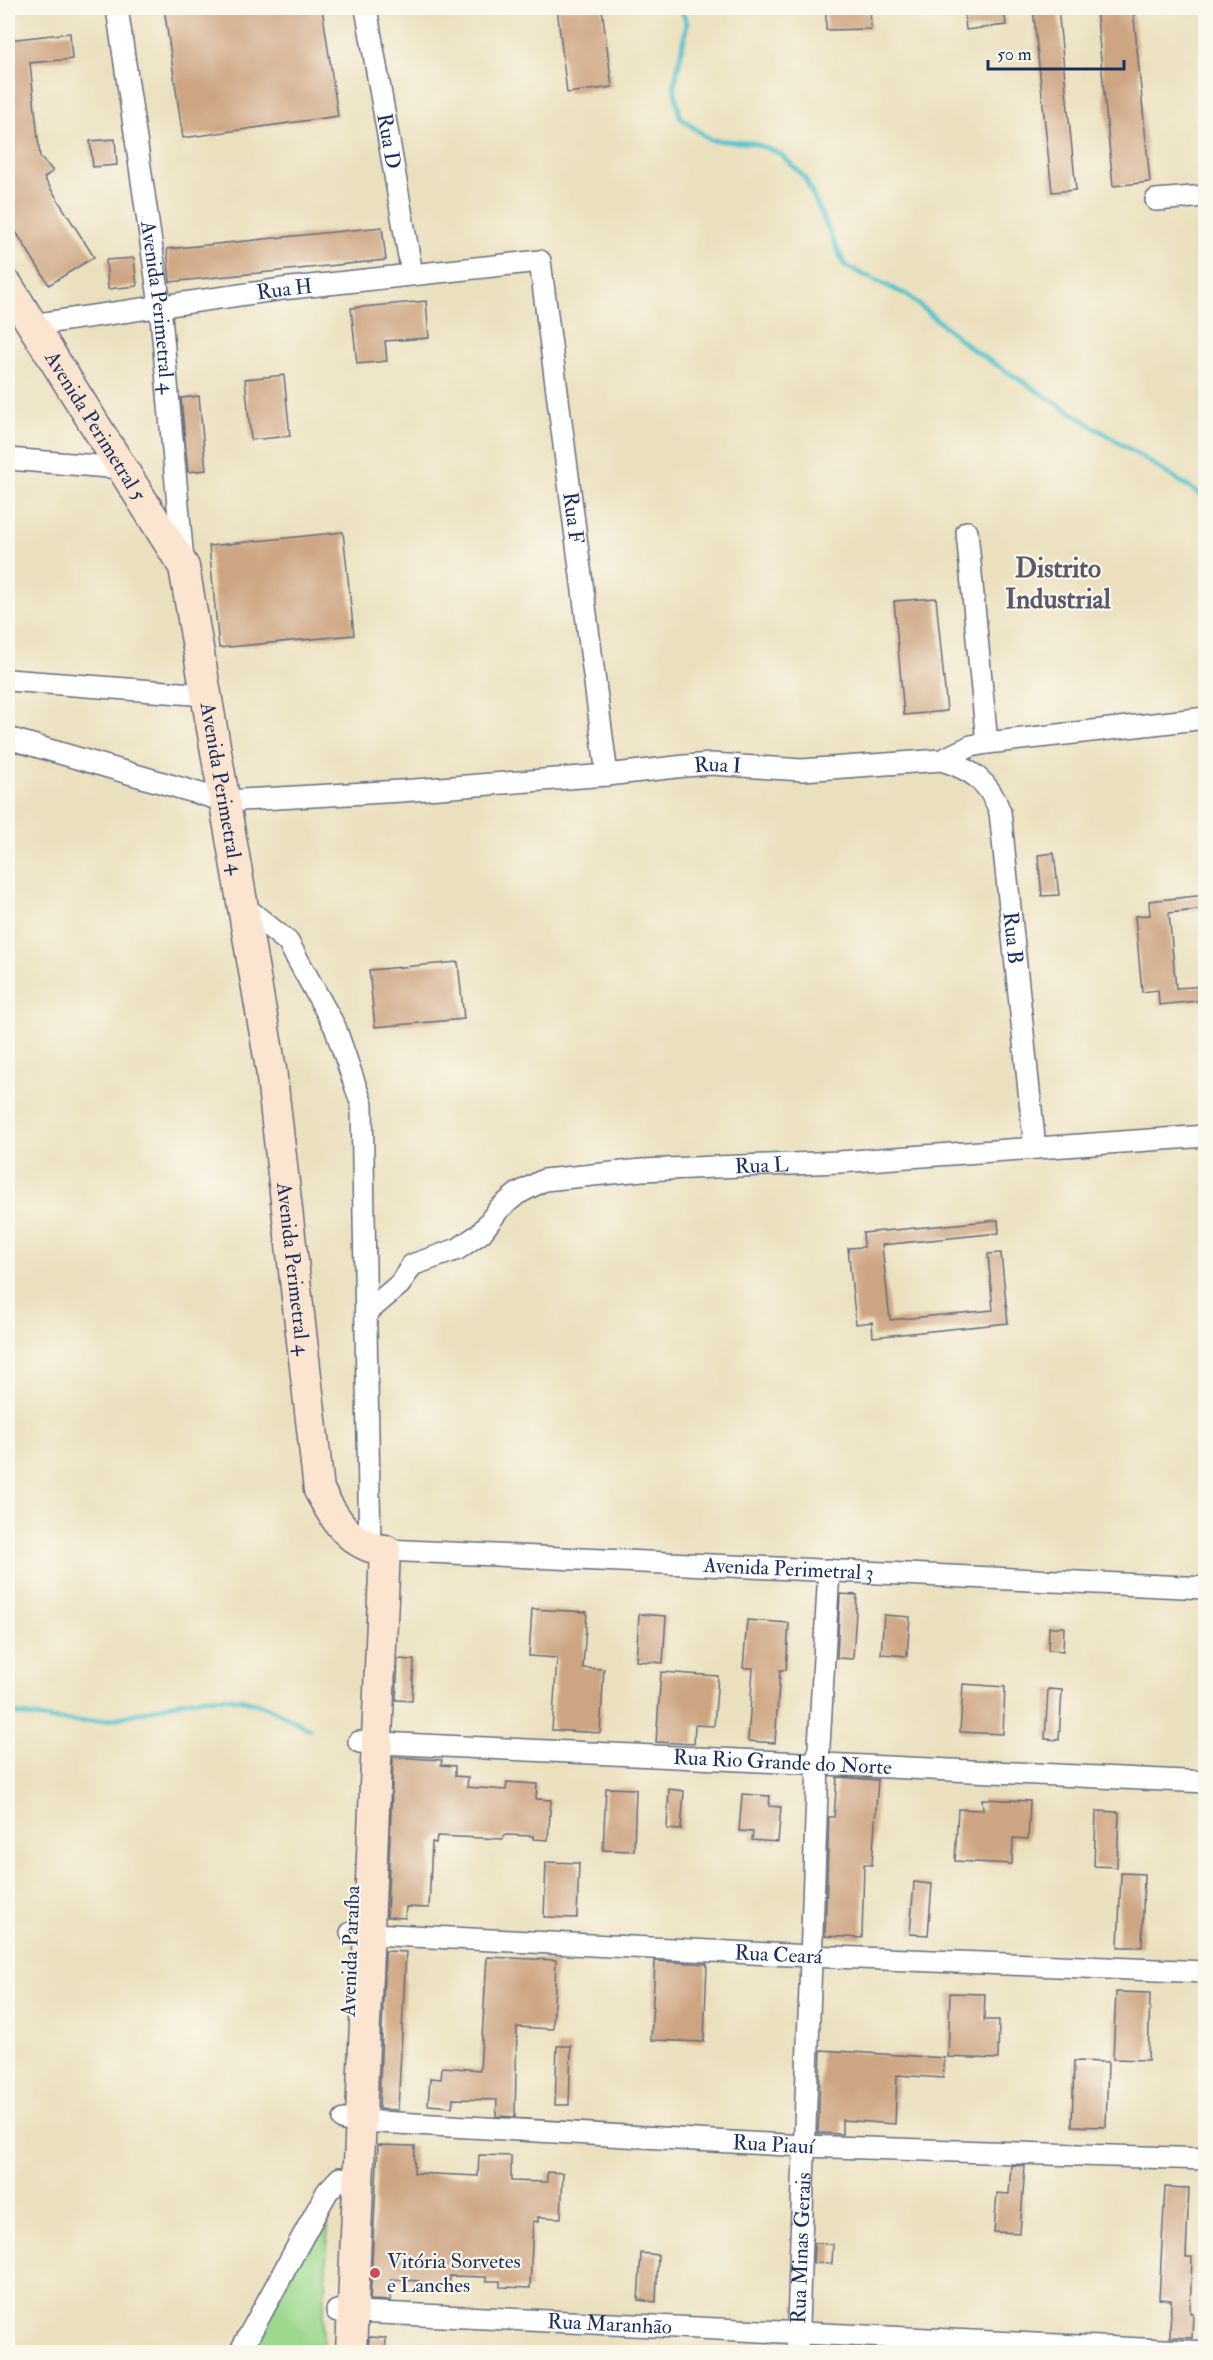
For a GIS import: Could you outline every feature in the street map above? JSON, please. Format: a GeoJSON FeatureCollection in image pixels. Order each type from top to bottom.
{"type":"FeatureCollection","features":[{"type":"Feature","properties":{"kind":"street","name":"Avenida Perimetral 4"},"geometry":{"type":"LineString","coordinates":[[117,8],[160,305],[184,567],[225,801],[240,903],[256,976],[271,1069],[319,1490],[342,1528],[378,1550]]}},
{"type":"Feature","properties":{"kind":"street","name":"Rua D"},"geometry":{"type":"LineString","coordinates":[[366,8],[412,274]]}},
{"type":"Feature","properties":{"kind":"street"},"geometry":{"type":"LineString","coordinates":[[1156,200],[1206,196]]}},
{"type":"Feature","properties":{"kind":"street","name":"Rua H"},"geometry":{"type":"LineString","coordinates":[[31,325],[160,305],[412,274],[540,261]]}},
{"type":"Feature","properties":{"kind":"street","name":"Rua F"},"geometry":{"type":"LineString","coordinates":[[540,261],[607,775]]}},
{"type":"Feature","properties":{"kind":"street","name":"Avenida Perimetral 5"},"geometry":{"type":"LineString","coordinates":[[8,286],[184,567]]}},
{"type":"Feature","properties":{"kind":"street"},"geometry":{"type":"LineString","coordinates":[[8,459],[122,468]]}},
{"type":"Feature","properties":{"kind":"street"},"geometry":{"type":"LineString","coordinates":[[967,532],[987,743]]}},
{"type":"Feature","properties":{"kind":"street"},"geometry":{"type":"LineString","coordinates":[[8,680],[206,695]]}},
{"type":"Feature","properties":{"kind":"street","name":"Rua I"},"geometry":{"type":"LineString","coordinates":[[225,801],[607,775],[712,764],[802,770],[942,760],[971,746],[987,743],[1206,718]]}},
{"type":"Feature","properties":{"kind":"street"},"geometry":{"type":"LineString","coordinates":[[8,738],[225,801]]}},
{"type":"Feature","properties":{"kind":"street","name":"Rua B"},"geometry":{"type":"LineString","coordinates":[[942,760],[975,773],[986,783],[1000,812],[1035,1148]]}},
{"type":"Feature","properties":{"kind":"street"},"geometry":{"type":"LineString","coordinates":[[240,903],[288,942],[335,1027],[362,1105],[366,1313],[378,1550]]}},
{"type":"Feature","properties":{"kind":"street","name":"Rua L"},"geometry":{"type":"LineString","coordinates":[[366,1313],[400,1284],[412,1265],[458,1249],[481,1233],[499,1209],[517,1194],[544,1180],[642,1170],[839,1162],[1206,1136]]}},
{"type":"Feature","properties":{"kind":"street","name":"Avenida Perimetral 3"},"geometry":{"type":"LineString","coordinates":[[378,1550],[1206,1588]]}},
{"type":"Feature","properties":{"kind":"street","name":"Avenida Paraíba"},"geometry":{"type":"LineString","coordinates":[[333,2352],[344,2311],[367,1742],[378,1550]]}},
{"type":"Feature","properties":{"kind":"street","name":"Rua Minas Gerais"},"geometry":{"type":"LineString","coordinates":[[797,2342],[810,1956],[829,1570]]}},
{"type":"Feature","properties":{"kind":"street","name":"Rua Rio Grande do Norte"},"geometry":{"type":"LineString","coordinates":[[367,1742],[1206,1782]]}},
{"type":"Feature","properties":{"kind":"street","name":"Rua Ceará"},"geometry":{"type":"LineString","coordinates":[[360,1933],[810,1956],[1206,1971]]}},
{"type":"Feature","properties":{"kind":"street","name":"Avenida Paraíba"},"geometry":{"type":"LineString","coordinates":[[351,2352],[344,2311],[340,2178],[353,2121]]}},
{"type":"Feature","properties":{"kind":"street","name":"Rua Piauí"},"geometry":{"type":"LineString","coordinates":[[353,2121],[803,2146],[1206,2159]]}},
{"type":"Feature","properties":{"kind":"street"},"geometry":{"type":"LineString","coordinates":[[240,2352],[327,2192],[340,2178]]}},
{"type":"Feature","properties":{"kind":"street","name":"Rua Maranhão"},"geometry":{"type":"LineString","coordinates":[[344,2311],[797,2342],[1206,2352]]}},
{"type":"Feature","properties":{"kind":"green space"},"geometry":{"type":"Polygon","coordinates":[[[329,2204],[322,2352],[249,2352],[329,2204]]]}},
{"type":"Feature","properties":{"kind":"building"},"geometry":{"type":"Polygon","coordinates":[[[164,8],[322,8],[338,116],[183,138],[164,8]]]}},
{"type":"Feature","properties":{"kind":"building"},"geometry":{"type":"Polygon","coordinates":[[[557,8],[602,8],[612,87],[567,93],[557,8]]]}},
{"type":"Feature","properties":{"kind":"building"},"geometry":{"type":"Polygon","coordinates":[[[826,8],[870,8],[871,29],[826,30],[826,8]]]}},
{"type":"Feature","properties":{"kind":"building"},"geometry":{"type":"Polygon","coordinates":[[[964,8],[1004,8],[1006,25],[966,30],[964,8]]]}},
{"type":"Feature","properties":{"kind":"building"},"geometry":{"type":"Polygon","coordinates":[[[1033,8],[1058,8],[1076,190],[1052,192],[1033,8]]]}},
{"type":"Feature","properties":{"kind":"building"},"geometry":{"type":"Polygon","coordinates":[[[1096,8],[1133,8],[1150,182],[1113,186],[1096,8]]]}},
{"type":"Feature","properties":{"kind":"building"},"geometry":{"type":"Polygon","coordinates":[[[70,33],[72,59],[30,63],[40,157],[53,171],[44,178],[94,257],[49,285],[8,219],[8,40],[70,33]]]}},
{"type":"Feature","properties":{"kind":"building"},"geometry":{"type":"Polygon","coordinates":[[[115,139],[117,165],[93,167],[90,141],[115,139]]]}},
{"type":"Feature","properties":{"kind":"building"},"geometry":{"type":"Polygon","coordinates":[[[382,227],[386,260],[170,282],[167,249],[382,227]]]}},
{"type":"Feature","properties":{"kind":"building"},"geometry":{"type":"Polygon","coordinates":[[[134,258],[137,286],[108,289],[106,260],[134,258]]]}},
{"type":"Feature","properties":{"kind":"building"},"geometry":{"type":"Polygon","coordinates":[[[426,301],[429,338],[385,341],[387,361],[357,364],[351,308],[426,301]]]}},
{"type":"Feature","properties":{"kind":"building"},"geometry":{"type":"Polygon","coordinates":[[[284,375],[290,436],[251,440],[245,379],[284,375]]]}},
{"type":"Feature","properties":{"kind":"building"},"geometry":{"type":"Polygon","coordinates":[[[199,396],[206,470],[188,472],[181,398],[199,396]]]}},
{"type":"Feature","properties":{"kind":"building"},"geometry":{"type":"Polygon","coordinates":[[[343,532],[354,635],[219,648],[209,546],[343,532]]]}},
{"type":"Feature","properties":{"kind":"building"},"geometry":{"type":"Polygon","coordinates":[[[936,598],[947,711],[904,715],[894,601],[936,598]]]}},
{"type":"Feature","properties":{"kind":"building"},"geometry":{"type":"Polygon","coordinates":[[[1054,853],[1059,895],[1042,896],[1038,855],[1054,853]]]}},
{"type":"Feature","properties":{"kind":"building"},"geometry":{"type":"Polygon","coordinates":[[[1206,895],[1206,909],[1169,913],[1176,988],[1206,986],[1206,1000],[1159,1005],[1158,990],[1142,992],[1135,916],[1150,915],[1149,901],[1206,895]]]}},
{"type":"Feature","properties":{"kind":"building"},"geometry":{"type":"Polygon","coordinates":[[[458,962],[464,1019],[375,1027],[369,970],[458,962]]]}},
{"type":"Feature","properties":{"kind":"building"},"geometry":{"type":"Polygon","coordinates":[[[998,1220],[999,1233],[882,1245],[890,1320],[993,1310],[988,1254],[1001,1253],[1008,1323],[873,1337],[872,1322],[856,1324],[848,1248],[864,1247],[863,1233],[998,1220]]]}},
{"type":"Feature","properties":{"kind":"building"},"geometry":{"type":"Polygon","coordinates":[[[840,1594],[857,1595],[853,1659],[837,1658],[840,1594]]]}},
{"type":"Feature","properties":{"kind":"building"},"geometry":{"type":"Polygon","coordinates":[[[532,1609],[587,1612],[583,1668],[604,1669],[600,1733],[552,1730],[557,1658],[529,1656],[532,1609]]]}},
{"type":"Feature","properties":{"kind":"building"},"geometry":{"type":"Polygon","coordinates":[[[639,1614],[666,1616],[663,1663],[636,1661],[639,1614]]]}},
{"type":"Feature","properties":{"kind":"building"},"geometry":{"type":"Polygon","coordinates":[[[884,1615],[910,1617],[907,1656],[881,1654],[884,1615]]]}},
{"type":"Feature","properties":{"kind":"building"},"geometry":{"type":"Polygon","coordinates":[[[747,1620],[789,1623],[786,1670],[780,1670],[775,1743],[748,1741],[753,1668],[743,1668],[747,1620]]]}},
{"type":"Feature","properties":{"kind":"building"},"geometry":{"type":"Polygon","coordinates":[[[1049,1627],[1064,1627],[1063,1651],[1048,1650],[1049,1627]]]}},
{"type":"Feature","properties":{"kind":"building"},"geometry":{"type":"Polygon","coordinates":[[[398,1659],[414,1660],[412,1701],[396,1700],[398,1659]]]}},
{"type":"Feature","properties":{"kind":"building"},"geometry":{"type":"Polygon","coordinates":[[[661,1672],[718,1676],[714,1726],[695,1725],[694,1744],[656,1742],[661,1672]]]}},
{"type":"Feature","properties":{"kind":"building"},"geometry":{"type":"Polygon","coordinates":[[[963,1684],[1005,1687],[1003,1734],[960,1732],[963,1684]]]}},
{"type":"Feature","properties":{"kind":"building"},"geometry":{"type":"Polygon","coordinates":[[[1048,1689],[1062,1690],[1059,1740],[1045,1739],[1048,1689]]]}},
{"type":"Feature","properties":{"kind":"building"},"geometry":{"type":"Polygon","coordinates":[[[393,1757],[442,1760],[441,1765],[455,1766],[455,1776],[468,1777],[467,1787],[506,1790],[507,1782],[537,1784],[536,1799],[551,1800],[548,1840],[533,1839],[533,1836],[504,1835],[503,1839],[437,1836],[436,1843],[432,1842],[429,1908],[406,1907],[405,1918],[387,1917],[393,1757]]]}},
{"type":"Feature","properties":{"kind":"building"},"geometry":{"type":"Polygon","coordinates":[[[837,1777],[878,1780],[872,1865],[864,1864],[862,1938],[825,1936],[829,1817],[834,1817],[837,1777]]]}},
{"type":"Feature","properties":{"kind":"building"},"geometry":{"type":"Polygon","coordinates":[[[606,1788],[636,1789],[634,1851],[603,1850],[606,1788]]]}},
{"type":"Feature","properties":{"kind":"building"},"geometry":{"type":"Polygon","coordinates":[[[669,1789],[684,1791],[681,1830],[667,1829],[669,1789]]]}},
{"type":"Feature","properties":{"kind":"building"},"geometry":{"type":"Polygon","coordinates":[[[742,1794],[770,1796],[769,1806],[781,1807],[778,1842],[752,1840],[753,1832],[739,1831],[742,1794]]]}},
{"type":"Feature","properties":{"kind":"building"},"geometry":{"type":"Polygon","coordinates":[[[982,1799],[1030,1801],[1028,1839],[1013,1838],[1012,1864],[955,1861],[958,1809],[983,1810],[982,1799]]]}},
{"type":"Feature","properties":{"kind":"building"},"geometry":{"type":"Polygon","coordinates":[[[1096,1811],[1119,1812],[1117,1867],[1094,1866],[1096,1811]]]}},
{"type":"Feature","properties":{"kind":"building"},"geometry":{"type":"Polygon","coordinates":[[[546,1862],[579,1863],[577,1918],[544,1917],[546,1862]]]}},
{"type":"Feature","properties":{"kind":"building"},"geometry":{"type":"Polygon","coordinates":[[[1121,1873],[1144,1874],[1142,1947],[1118,1947],[1121,1873]]]}},
{"type":"Feature","properties":{"kind":"building"},"geometry":{"type":"Polygon","coordinates":[[[914,1882],[932,1884],[928,1935],[910,1934],[914,1882]]]}},
{"type":"Feature","properties":{"kind":"building"},"geometry":{"type":"Polygon","coordinates":[[[385,1951],[406,1952],[398,2110],[379,2109],[385,1951]]]}},
{"type":"Feature","properties":{"kind":"building"},"geometry":{"type":"Polygon","coordinates":[[[487,1957],[556,1960],[553,2029],[517,2027],[515,2117],[496,2116],[497,2100],[453,2099],[452,2107],[428,2105],[430,2078],[441,2079],[442,2067],[480,2070],[487,1957]]]}},
{"type":"Feature","properties":{"kind":"building"},"geometry":{"type":"Polygon","coordinates":[[[655,1961],[707,1964],[704,2042],[651,2040],[655,1961]]]}},
{"type":"Feature","properties":{"kind":"building"},"geometry":{"type":"Polygon","coordinates":[[[1116,1992],[1150,1993],[1148,2060],[1113,2059],[1116,1992]]]}},
{"type":"Feature","properties":{"kind":"building"},"geometry":{"type":"Polygon","coordinates":[[[950,1993],[985,1994],[984,2020],[999,2020],[998,2059],[948,2057],[950,1993]]]}},
{"type":"Feature","properties":{"kind":"building"},"geometry":{"type":"Polygon","coordinates":[[[557,2046],[571,2046],[569,2105],[555,2105],[557,2046]]]}},
{"type":"Feature","properties":{"kind":"building"},"geometry":{"type":"Polygon","coordinates":[[[821,2050],[945,2058],[943,2078],[897,2075],[895,2124],[842,2120],[842,2134],[818,2133],[821,2050]]]}},
{"type":"Feature","properties":{"kind":"building"},"geometry":{"type":"Polygon","coordinates":[[[1074,2061],[1108,2062],[1106,2127],[1072,2126],[1074,2061]]]}},
{"type":"Feature","properties":{"kind":"building"},"geometry":{"type":"Polygon","coordinates":[[[378,2145],[415,2146],[414,2173],[478,2176],[479,2155],[511,2156],[511,2181],[547,2182],[547,2172],[563,2173],[561,2218],[538,2217],[538,2222],[533,2221],[530,2288],[500,2287],[500,2281],[486,2281],[486,2277],[450,2276],[449,2291],[419,2290],[419,2281],[391,2279],[390,2301],[370,2300],[378,2145]]]}},
{"type":"Feature","properties":{"kind":"building"},"geometry":{"type":"Polygon","coordinates":[[[1011,2165],[1025,2166],[1020,2233],[994,2232],[997,2193],[1009,2194],[1011,2165]]]}},
{"type":"Feature","properties":{"kind":"building"},"geometry":{"type":"Polygon","coordinates":[[[1165,2187],[1189,2188],[1186,2257],[1192,2257],[1190,2313],[1193,2313],[1192,2338],[1170,2337],[1171,2300],[1159,2299],[1165,2187]]]}},
{"type":"Feature","properties":{"kind":"building"},"geometry":{"type":"Polygon","coordinates":[[[814,2243],[833,2244],[832,2264],[813,2263],[814,2243]]]}},
{"type":"Feature","properties":{"kind":"building"},"geometry":{"type":"Polygon","coordinates":[[[641,2253],[658,2255],[656,2302],[638,2300],[641,2253]]]}},
{"type":"Feature","properties":{"kind":"building"},"geometry":{"type":"Polygon","coordinates":[[[369,2337],[386,2338],[385,2352],[368,2352],[369,2337]]]}},
{"type":"Feature","properties":{"kind":"waterway"},"geometry":{"type":"LineString","coordinates":[[681,8],[687,24],[674,86],[680,117],[710,140],[753,143],[781,154],[805,178],[845,266],[907,295],[973,350],[1206,498]]}},
{"type":"Feature","properties":{"kind":"waterway"},"geometry":{"type":"LineString","coordinates":[[8,1712],[60,1720],[99,1721],[190,1700],[222,1697],[248,1701],[266,1707],[309,1729]]}},
{"type":"Feature","properties":{"kind":"place","name":"Vitória Sorvetes e Lanches"},"geometry":{"type":"Point","coordinates":[375,2273]}},
{"type":"Feature","properties":{"kind":"district","name":"Distrito Industrial"},"geometry":{"type":"Point","coordinates":[1058,584]}}]}
